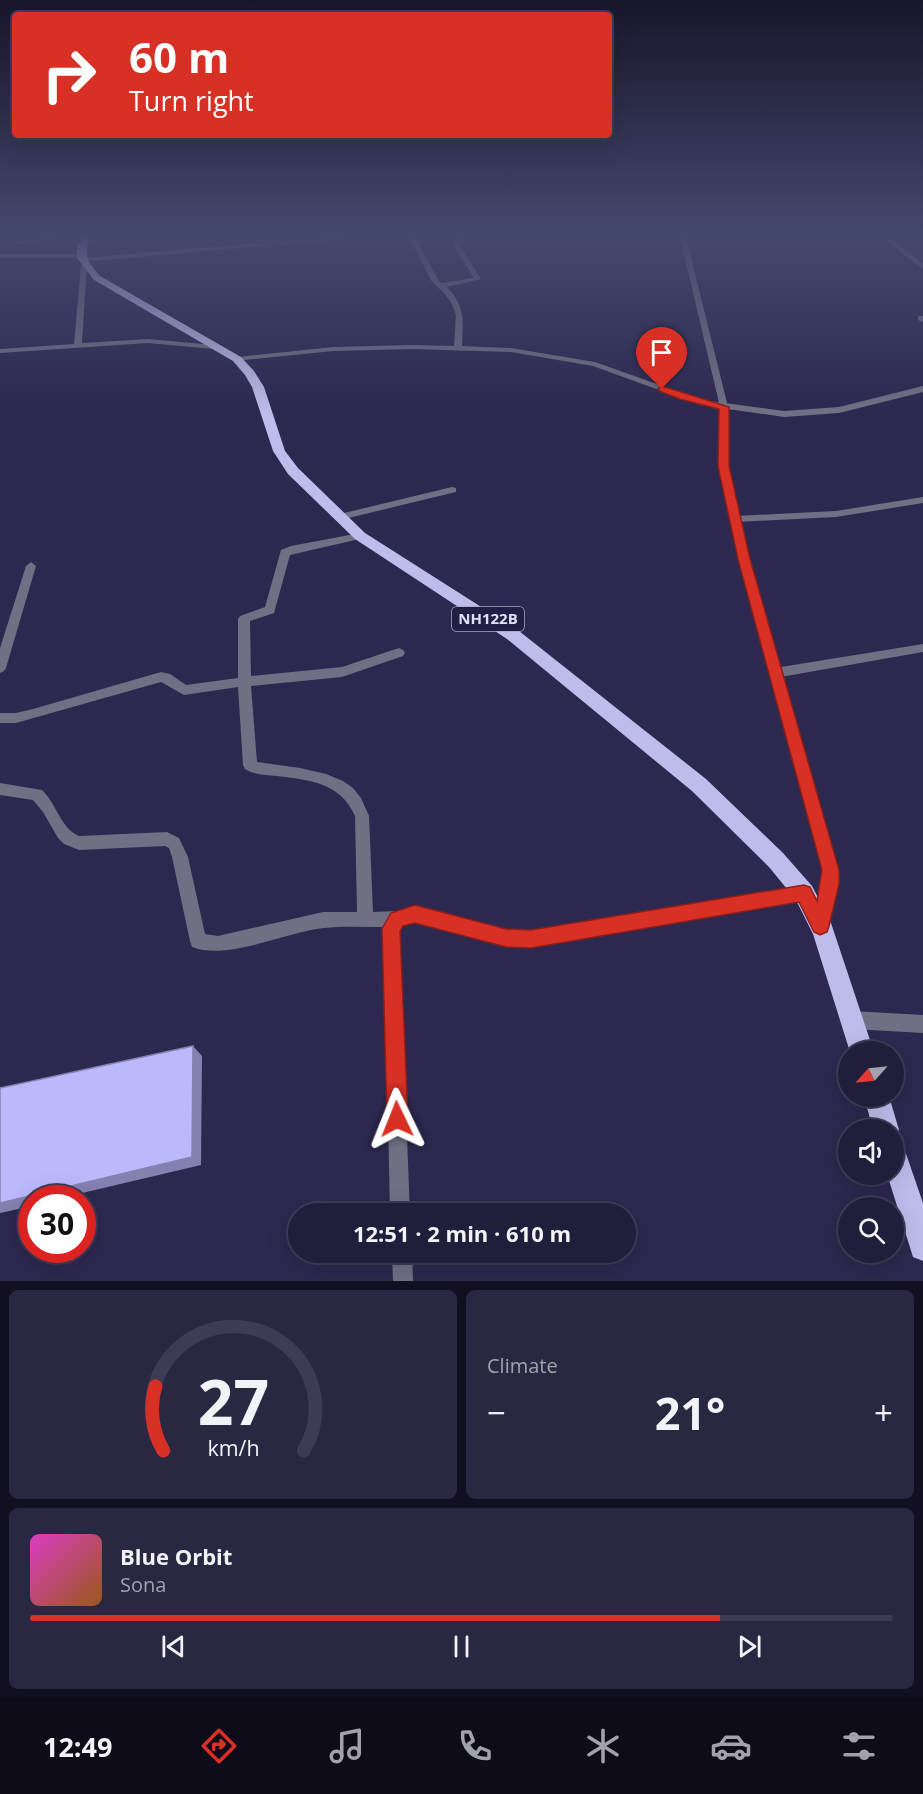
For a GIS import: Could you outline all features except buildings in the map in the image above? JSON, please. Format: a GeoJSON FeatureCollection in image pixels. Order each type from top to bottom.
{"type":"FeatureCollection","features":[{"type":"Feature","properties":{"kind":"highway","name":"NH122B"},"geometry":{"type":"LineString","coordinates":[[123,293],[237,359],[250,373],[258,387],[279,452],[293,471],[360,536],[513,635],[699,785],[776,860],[804,893],[820,926],[859,1041]]}},
{"type":"Feature","properties":{"kind":"highway"},"geometry":{"type":"LineString","coordinates":[[904,1185],[923,1247]]}},
{"type":"Feature","properties":{"kind":"street"},"geometry":{"type":"LineString","coordinates":[[78,345],[80,293]]}},
{"type":"Feature","properties":{"kind":"street"},"geometry":{"type":"LineString","coordinates":[[446,293],[455,302],[460,315],[458,347]]}},
{"type":"Feature","properties":{"kind":"street"},"geometry":{"type":"LineString","coordinates":[[696,293],[724,407],[724,466],[744,559],[831,870],[820,926]]}},
{"type":"Feature","properties":{"kind":"street"},"geometry":{"type":"LineString","coordinates":[[0,351],[148,341],[214,347]]}},
{"type":"Feature","properties":{"kind":"street"},"geometry":{"type":"LineString","coordinates":[[237,359],[333,349],[458,347],[511,350],[595,364],[684,397],[724,407],[784,414],[839,410],[923,389]]}},
{"type":"Feature","properties":{"kind":"street"},"geometry":{"type":"LineString","coordinates":[[340,517],[452,490]]}},
{"type":"Feature","properties":{"kind":"street"},"geometry":{"type":"LineString","coordinates":[[736,519],[836,514],[923,500]]}},
{"type":"Feature","properties":{"kind":"street"},"geometry":{"type":"LineString","coordinates":[[360,536],[285,553],[270,610],[244,619],[245,675],[243,682],[250,765],[259,769],[318,776],[346,789],[358,803],[362,816],[365,920]]}},
{"type":"Feature","properties":{"kind":"street"},"geometry":{"type":"LineString","coordinates":[[0,668],[31,566]]}},
{"type":"Feature","properties":{"kind":"street"},"geometry":{"type":"LineString","coordinates":[[776,673],[923,648]]}},
{"type":"Feature","properties":{"kind":"street"},"geometry":{"type":"LineString","coordinates":[[0,718],[16,718],[33,714],[166,677],[184,690],[342,672],[399,653]]}},
{"type":"Feature","properties":{"kind":"street"},"geometry":{"type":"LineString","coordinates":[[0,789],[31,792],[42,798],[59,832],[67,839],[79,843],[167,839],[174,843],[180,857],[198,941],[218,944],[323,920],[398,919],[415,914],[506,938],[531,939],[804,893]]}},
{"type":"Feature","properties":{"kind":"street"},"geometry":{"type":"LineString","coordinates":[[398,919],[391,929],[400,1203]]}},
{"type":"Feature","properties":{"kind":"street"},"geometry":{"type":"LineString","coordinates":[[852,1020],[923,1024]]}},
{"type":"Feature","properties":{"kind":"street"},"geometry":{"type":"LineString","coordinates":[[402,1263],[403,1281]]}},
{"type":"Feature","properties":{"kind":"route"},"geometry":{"type":"LineString","coordinates":[[397,1119],[391,929],[398,919],[415,914],[506,938],[531,939],[804,893],[820,926],[831,870],[744,559],[724,466],[724,407],[700,402],[662,389]]}}]}
